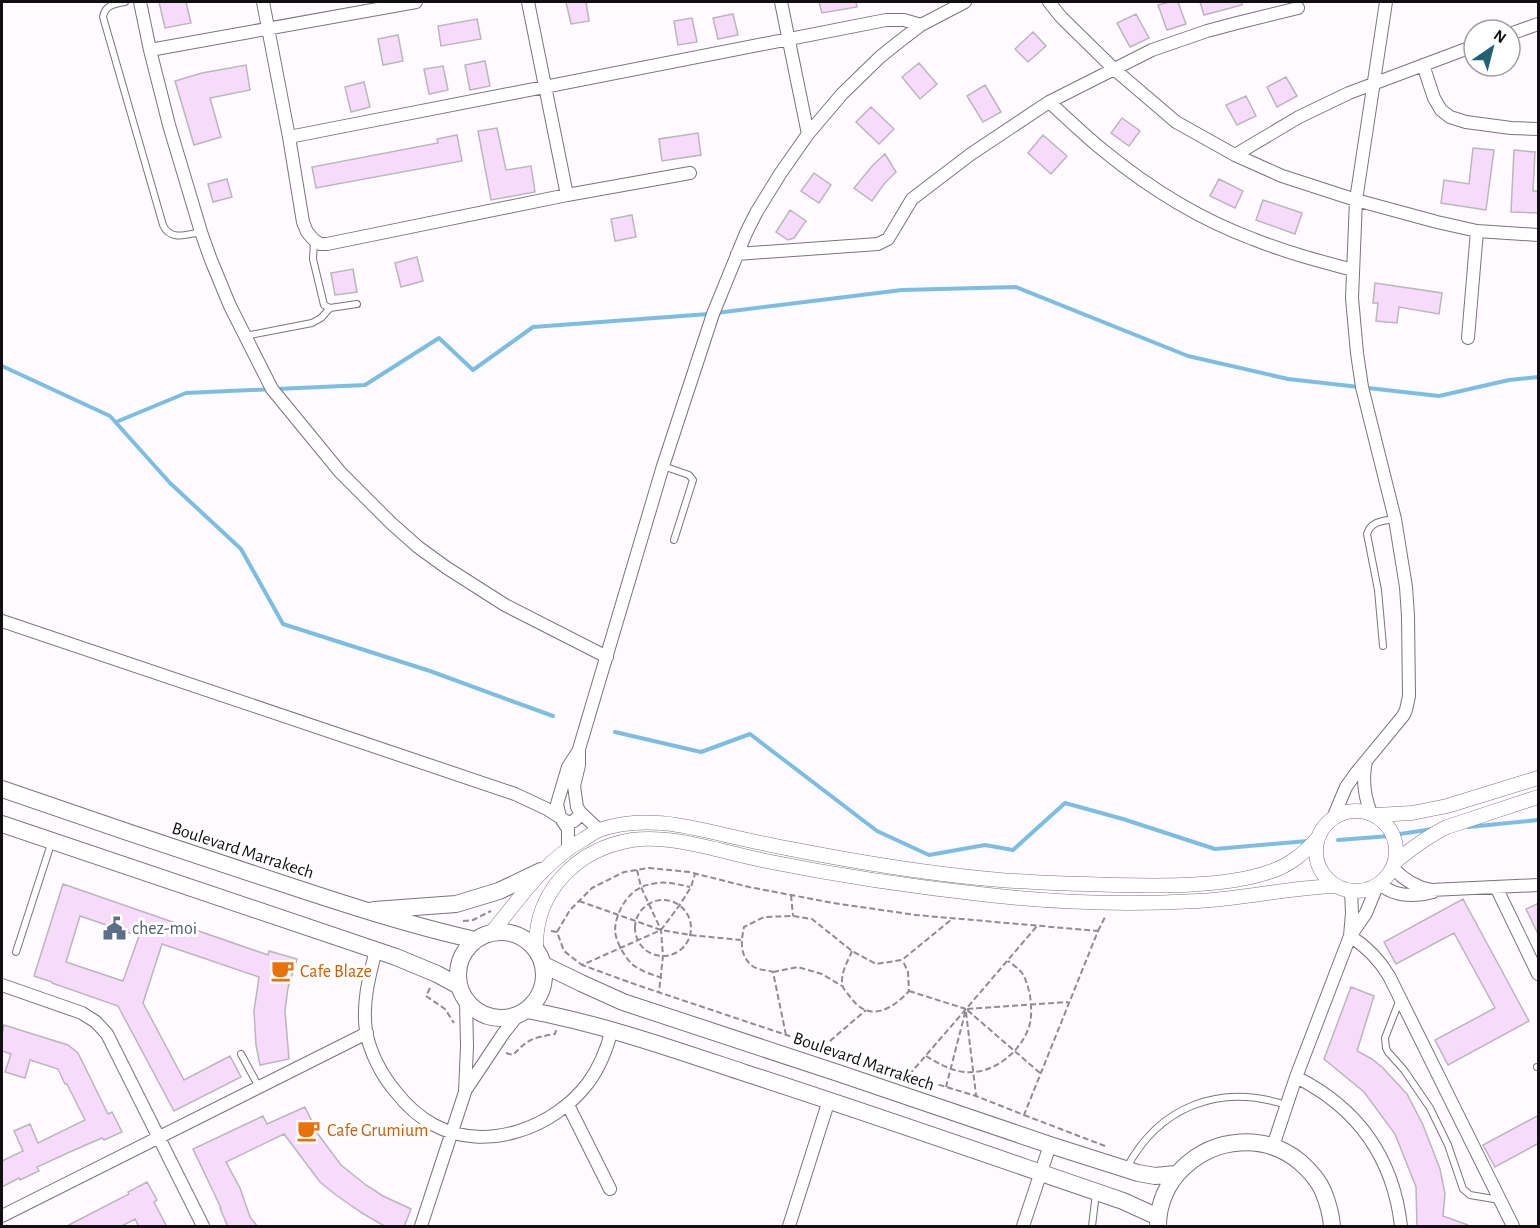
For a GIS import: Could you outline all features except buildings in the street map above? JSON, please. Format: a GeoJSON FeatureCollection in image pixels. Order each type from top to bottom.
{"type":"FeatureCollection","features":[{"type":"Feature","properties":{"kind":"main road","name":"Boulevard Marrakech"},"geometry":{"type":"LineString","coordinates":[[2,789],[366,911],[476,940]]}},
{"type":"Feature","properties":{"kind":"main road"},"geometry":{"type":"LineString","coordinates":[[2,824],[376,950],[415,964],[459,986]]}},
{"type":"Feature","properties":{"kind":"main road"},"geometry":{"type":"LineString","coordinates":[[366,911],[456,904],[499,891],[541,872]]}},
{"type":"Feature","properties":{"kind":"main road"},"geometry":{"type":"LineString","coordinates":[[492,932],[512,933],[529,941],[536,948],[544,965],[545,975],[535,1003],[523,1012],[507,1018],[496,1018],[474,1010],[466,1001],[459,986],[459,965],[462,956],[476,940],[492,932]]}},
{"type":"Feature","properties":{"kind":"main road","name":"Boulevard Marrakech"},"geometry":{"type":"LineString","coordinates":[[544,965],[579,973],[623,1002],[1050,1145],[1129,1163],[1138,1173],[1155,1176],[1176,1174]]}},
{"type":"Feature","properties":{"kind":"main road"},"geometry":{"type":"LineString","coordinates":[[523,1012],[561,1016],[612,1029],[829,1100],[1133,1205],[1158,1222],[1161,1202],[1168,1187],[1176,1174],[1192,1159],[1210,1148],[1231,1142],[1252,1142],[1273,1146],[1293,1156],[1310,1170],[1322,1189],[1330,1209],[1332,1227]]}},
{"type":"Feature","properties":{"kind":"street"},"geometry":{"type":"LineString","coordinates":[[140,2],[169,125],[201,232],[214,269],[244,336],[272,389],[340,472],[391,523],[428,554],[477,588],[607,657]]}},
{"type":"Feature","properties":{"kind":"street"},"geometry":{"type":"LineString","coordinates":[[262,2],[289,137],[303,222],[307,232],[320,244],[690,173]]}},
{"type":"Feature","properties":{"kind":"street"},"geometry":{"type":"LineString","coordinates":[[150,50],[416,2]]}},
{"type":"Feature","properties":{"kind":"street"},"geometry":{"type":"LineString","coordinates":[[528,2],[567,195]]}},
{"type":"Feature","properties":{"kind":"street"},"geometry":{"type":"LineString","coordinates":[[781,2],[808,134]]}},
{"type":"Feature","properties":{"kind":"street"},"geometry":{"type":"LineString","coordinates":[[568,849],[568,829],[560,817],[557,800],[568,767],[579,749],[663,466],[713,314],[746,233],[768,193],[808,134],[860,75],[921,25],[965,2]]}},
{"type":"Feature","properties":{"kind":"street"},"geometry":{"type":"LineString","coordinates":[[1049,2],[1113,69],[1176,122],[1235,155],[1282,176],[1356,200],[1437,222],[1477,231],[1539,235]]}},
{"type":"Feature","properties":{"kind":"street"},"geometry":{"type":"LineString","coordinates":[[1333,818],[1346,787],[1403,716],[1409,696],[1408,606],[1402,559],[1395,519],[1356,353],[1352,298],[1356,200],[1386,2]]}},
{"type":"Feature","properties":{"kind":"street"},"geometry":{"type":"LineString","coordinates":[[737,254],[878,244],[888,239],[912,199],[971,154],[1050,102],[1152,50],[1237,22],[1298,8]]}},
{"type":"Feature","properties":{"kind":"street"},"geometry":{"type":"LineString","coordinates":[[289,137],[886,20],[904,20],[921,25]]}},
{"type":"Feature","properties":{"kind":"street"},"geometry":{"type":"LineString","coordinates":[[1522,30],[1539,24]]}},
{"type":"Feature","properties":{"kind":"street"},"geometry":{"type":"LineString","coordinates":[[1235,155],[1299,117],[1374,83],[1462,50]]}},
{"type":"Feature","properties":{"kind":"street"},"geometry":{"type":"LineString","coordinates":[[1423,64],[1434,99],[1441,110],[1450,117],[1466,122],[1539,129]]}},
{"type":"Feature","properties":{"kind":"street"},"geometry":{"type":"LineString","coordinates":[[1050,102],[1103,151],[1153,187],[1198,214],[1250,239],[1353,270]]}},
{"type":"Feature","properties":{"kind":"street"},"geometry":{"type":"LineString","coordinates":[[1468,338],[1477,231]]}},
{"type":"Feature","properties":{"kind":"street"},"geometry":{"type":"LineString","coordinates":[[2,621],[515,794],[547,809],[567,822],[579,816],[574,786],[579,765],[579,749]]}},
{"type":"Feature","properties":{"kind":"street"},"geometry":{"type":"LineString","coordinates":[[1366,760],[1364,787],[1373,814],[1389,827],[1394,835],[1397,853],[1394,865]]}},
{"type":"Feature","properties":{"kind":"street"},"geometry":{"type":"LineString","coordinates":[[492,932],[529,884],[568,849],[599,830],[633,823],[665,823],[829,856],[953,876],[1135,885],[1198,884],[1260,875],[1292,862],[1317,839],[1326,824],[1347,811],[1355,810],[1373,814],[1412,813],[1439,808],[1539,778]]}},
{"type":"Feature","properties":{"kind":"street"},"geometry":{"type":"LineString","coordinates":[[515,794],[570,803],[599,830]]}},
{"type":"Feature","properties":{"kind":"street"},"geometry":{"type":"LineString","coordinates":[[536,948],[536,929],[542,906],[556,883],[569,870],[603,849],[644,839],[678,842],[765,861],[895,884],[1036,900],[1117,903],[1199,901],[1299,888],[1344,888],[1364,891],[1385,879],[1394,865],[1414,847],[1447,827],[1539,797]]}},
{"type":"Feature","properties":{"kind":"street"},"geometry":{"type":"LineString","coordinates":[[1317,839],[1316,855],[1321,870],[1330,882],[1344,888],[1352,913],[1350,936]]}},
{"type":"Feature","properties":{"kind":"street"},"geometry":{"type":"LineString","coordinates":[[1394,865],[1407,881],[1423,888],[1440,890],[1539,885]]}},
{"type":"Feature","properties":{"kind":"street"},"geometry":{"type":"LineString","coordinates":[[1378,885],[1404,895],[1426,894],[1440,890]]}},
{"type":"Feature","properties":{"kind":"street"},"geometry":{"type":"LineString","coordinates":[[1273,1146],[1296,1077],[1350,936],[1366,913],[1378,885]]}},
{"type":"Feature","properties":{"kind":"street"},"geometry":{"type":"LineString","coordinates":[[1496,887],[1539,974]]}},
{"type":"Feature","properties":{"kind":"street"},"geometry":{"type":"LineString","coordinates":[[1350,936],[1376,957],[1389,976],[1513,1227]]}},
{"type":"Feature","properties":{"kind":"street"},"geometry":{"type":"LineString","coordinates":[[376,950],[365,1009],[367,1033],[379,1067],[390,1085],[417,1114],[451,1132],[483,1137],[513,1133],[542,1122],[567,1105],[596,1071],[612,1029]]}},
{"type":"Feature","properties":{"kind":"street"},"geometry":{"type":"LineString","coordinates":[[2,985],[82,1013],[102,1028],[203,1227]]}},
{"type":"Feature","properties":{"kind":"street"},"geometry":{"type":"LineString","coordinates":[[465,1092],[466,1001]]}},
{"type":"Feature","properties":{"kind":"street"},"geometry":{"type":"LineString","coordinates":[[421,1227],[465,1092],[493,1048],[523,1012]]}},
{"type":"Feature","properties":{"kind":"street"},"geometry":{"type":"LineString","coordinates":[[2,1216],[367,1033]]}},
{"type":"Feature","properties":{"kind":"street"},"geometry":{"type":"LineString","coordinates":[[1296,1077],[1340,1105],[1353,1117],[1374,1144],[1383,1160],[1395,1192],[1401,1227]]}},
{"type":"Feature","properties":{"kind":"street"},"geometry":{"type":"LineString","coordinates":[[789,1227],[829,1100]]}},
{"type":"Feature","properties":{"kind":"street"},"geometry":{"type":"LineString","coordinates":[[567,1105],[610,1189]]}},
{"type":"Feature","properties":{"kind":"street"},"geometry":{"type":"LineString","coordinates":[[1023,1227],[1050,1145]]}},
{"type":"Feature","properties":{"kind":"lane"},"geometry":{"type":"LineString","coordinates":[[125,2],[108,7],[103,17],[163,225],[166,232],[173,236],[201,232]]}},
{"type":"Feature","properties":{"kind":"lane"},"geometry":{"type":"LineString","coordinates":[[314,240],[313,259],[324,305],[330,308],[357,304]]}},
{"type":"Feature","properties":{"kind":"lane"},"geometry":{"type":"LineString","coordinates":[[244,336],[312,323],[321,318],[330,308]]}},
{"type":"Feature","properties":{"kind":"lane"},"geometry":{"type":"LineString","coordinates":[[663,466],[689,475],[693,480],[674,540]]}},
{"type":"Feature","properties":{"kind":"lane"},"geometry":{"type":"LineString","coordinates":[[1383,646],[1378,590],[1367,534],[1373,524],[1395,519]]}},
{"type":"Feature","properties":{"kind":"lane"},"geometry":{"type":"LineString","coordinates":[[16,952],[52,841]]}},
{"type":"Feature","properties":{"kind":"lane"},"geometry":{"type":"LineString","coordinates":[[1400,998],[1385,1038],[1386,1048],[1430,1108],[1448,1145],[1463,1189],[1470,1195],[1500,1200]]}},
{"type":"Feature","properties":{"kind":"lane"},"geometry":{"type":"LineString","coordinates":[[241,1054],[259,1087]]}},
{"type":"Feature","properties":{"kind":"lane"},"geometry":{"type":"LineString","coordinates":[[1129,1163],[1150,1133],[1161,1123],[1173,1114],[1200,1102],[1229,1096],[1243,1096],[1272,1100],[1286,1105]]}},
{"type":"Feature","properties":{"kind":"lane"},"geometry":{"type":"LineString","coordinates":[[1092,1227],[1096,1192]]}},
{"type":"Feature","properties":{"kind":"path"},"geometry":{"type":"LineString","coordinates":[[557,932],[570,910],[592,888],[624,872],[649,867],[695,874],[833,903],[916,915],[1098,931],[1024,1114]]}},
{"type":"Feature","properties":{"kind":"path"},"geometry":{"type":"LineString","coordinates":[[637,870],[661,930],[663,956],[659,992]]}},
{"type":"Feature","properties":{"kind":"path"},"geometry":{"type":"LineString","coordinates":[[579,973],[620,949],[661,930],[691,887],[695,874]]}},
{"type":"Feature","properties":{"kind":"path"},"geometry":{"type":"LineString","coordinates":[[662,978],[635,967],[620,949],[615,931],[618,915],[626,898],[642,887],[665,881],[691,887]]}},
{"type":"Feature","properties":{"kind":"path"},"geometry":{"type":"LineString","coordinates":[[791,895],[793,916]]}},
{"type":"Feature","properties":{"kind":"path"},"geometry":{"type":"LineString","coordinates":[[579,901],[661,930],[690,936],[741,940]]}},
{"type":"Feature","properties":{"kind":"path"},"geometry":{"type":"LineString","coordinates":[[662,901],[669,901],[679,906],[690,921],[690,936],[683,948],[670,956],[649,953],[638,940],[635,929],[643,909],[649,904],[662,901]]}},
{"type":"Feature","properties":{"kind":"path"},"geometry":{"type":"LineString","coordinates":[[463,921],[473,920],[498,907],[508,912]]}},
{"type":"Feature","properties":{"kind":"path"},"geometry":{"type":"LineString","coordinates":[[902,960],[908,972],[909,991],[899,1003],[882,1011],[866,1010],[855,1003],[842,986],[822,974],[798,967],[773,972],[755,968],[744,957],[741,940],[744,927],[765,917],[793,916],[812,919],[852,951],[876,964],[902,960],[954,918]]}},
{"type":"Feature","properties":{"kind":"path"},"geometry":{"type":"LineString","coordinates":[[909,1076],[1038,926]]}},
{"type":"Feature","properties":{"kind":"path"},"geometry":{"type":"LineString","coordinates":[[536,929],[557,932]]}},
{"type":"Feature","properties":{"kind":"path"},"geometry":{"type":"LineString","coordinates":[[557,932],[564,951],[579,973],[659,992],[909,1076],[976,1096],[1024,1114],[1129,1163]]}},
{"type":"Feature","properties":{"kind":"path"},"geometry":{"type":"LineString","coordinates":[[842,986],[843,971],[852,951]]}},
{"type":"Feature","properties":{"kind":"path"},"geometry":{"type":"LineString","coordinates":[[926,1056],[951,1070],[973,1072],[997,1065],[1014,1051],[1025,1036],[1030,1022],[1031,1004],[1028,986],[1021,972],[1008,961]]}},
{"type":"Feature","properties":{"kind":"path"},"geometry":{"type":"LineString","coordinates":[[773,972],[786,1035]]}},
{"type":"Feature","properties":{"kind":"path"},"geometry":{"type":"LineString","coordinates":[[437,974],[426,996],[445,1009],[454,1024],[456,1038],[467,1042]]}},
{"type":"Feature","properties":{"kind":"path"},"geometry":{"type":"LineString","coordinates":[[909,991],[966,1009],[1069,1002]]}},
{"type":"Feature","properties":{"kind":"path"},"geometry":{"type":"LineString","coordinates":[[966,1009],[1040,1073]]}},
{"type":"Feature","properties":{"kind":"path"},"geometry":{"type":"LineString","coordinates":[[946,1087],[966,1009]]}},
{"type":"Feature","properties":{"kind":"path"},"geometry":{"type":"LineString","coordinates":[[966,1009],[976,1096]]}},
{"type":"Feature","properties":{"kind":"path"},"geometry":{"type":"LineString","coordinates":[[823,1047],[866,1010]]}},
{"type":"Feature","properties":{"kind":"path"},"geometry":{"type":"LineString","coordinates":[[493,1048],[513,1055],[522,1045],[534,1038],[555,1034],[561,1016]]}},
{"type":"Feature","properties":{"kind":"waterway"},"geometry":{"type":"LineString","coordinates":[[716,313],[902,290],[1016,287],[1188,356],[1288,379],[1439,396],[1509,380],[1538,377]]}},
{"type":"Feature","properties":{"kind":"waterway"},"geometry":{"type":"LineString","coordinates":[[116,422],[186,393],[365,385],[439,338],[473,370],[533,327],[709,314]]}},
{"type":"Feature","properties":{"kind":"waterway"},"geometry":{"type":"LineString","coordinates":[[2,366],[110,416],[170,483],[241,549],[283,624],[430,671],[553,716]]}},
{"type":"Feature","properties":{"kind":"waterway"},"geometry":{"type":"LineString","coordinates":[[615,732],[701,752],[750,734],[877,831],[929,855],[985,845],[1013,850],[1065,803],[1215,849],[1308,841]]}},
{"type":"Feature","properties":{"kind":"waterway"},"geometry":{"type":"LineString","coordinates":[[1468,827],[1538,820]]}},
{"type":"Feature","properties":{"kind":"waterway"},"geometry":{"type":"LineString","coordinates":[[1400,834],[1433,829]]}},
{"type":"Feature","properties":{"kind":"waterway"},"geometry":{"type":"LineString","coordinates":[[1338,840],[1390,836]]}},
{"type":"Feature","properties":{"kind":"place","name":"chez-moi"},"geometry":{"type":"Point","coordinates":[114,928]}},
{"type":"Feature","properties":{"kind":"place","name":"Cafe Blaze"},"geometry":{"type":"Point","coordinates":[282,971]}},
{"type":"Feature","properties":{"kind":"place","name":"Cafe Grumium"},"geometry":{"type":"Point","coordinates":[309,1130]}}]}
